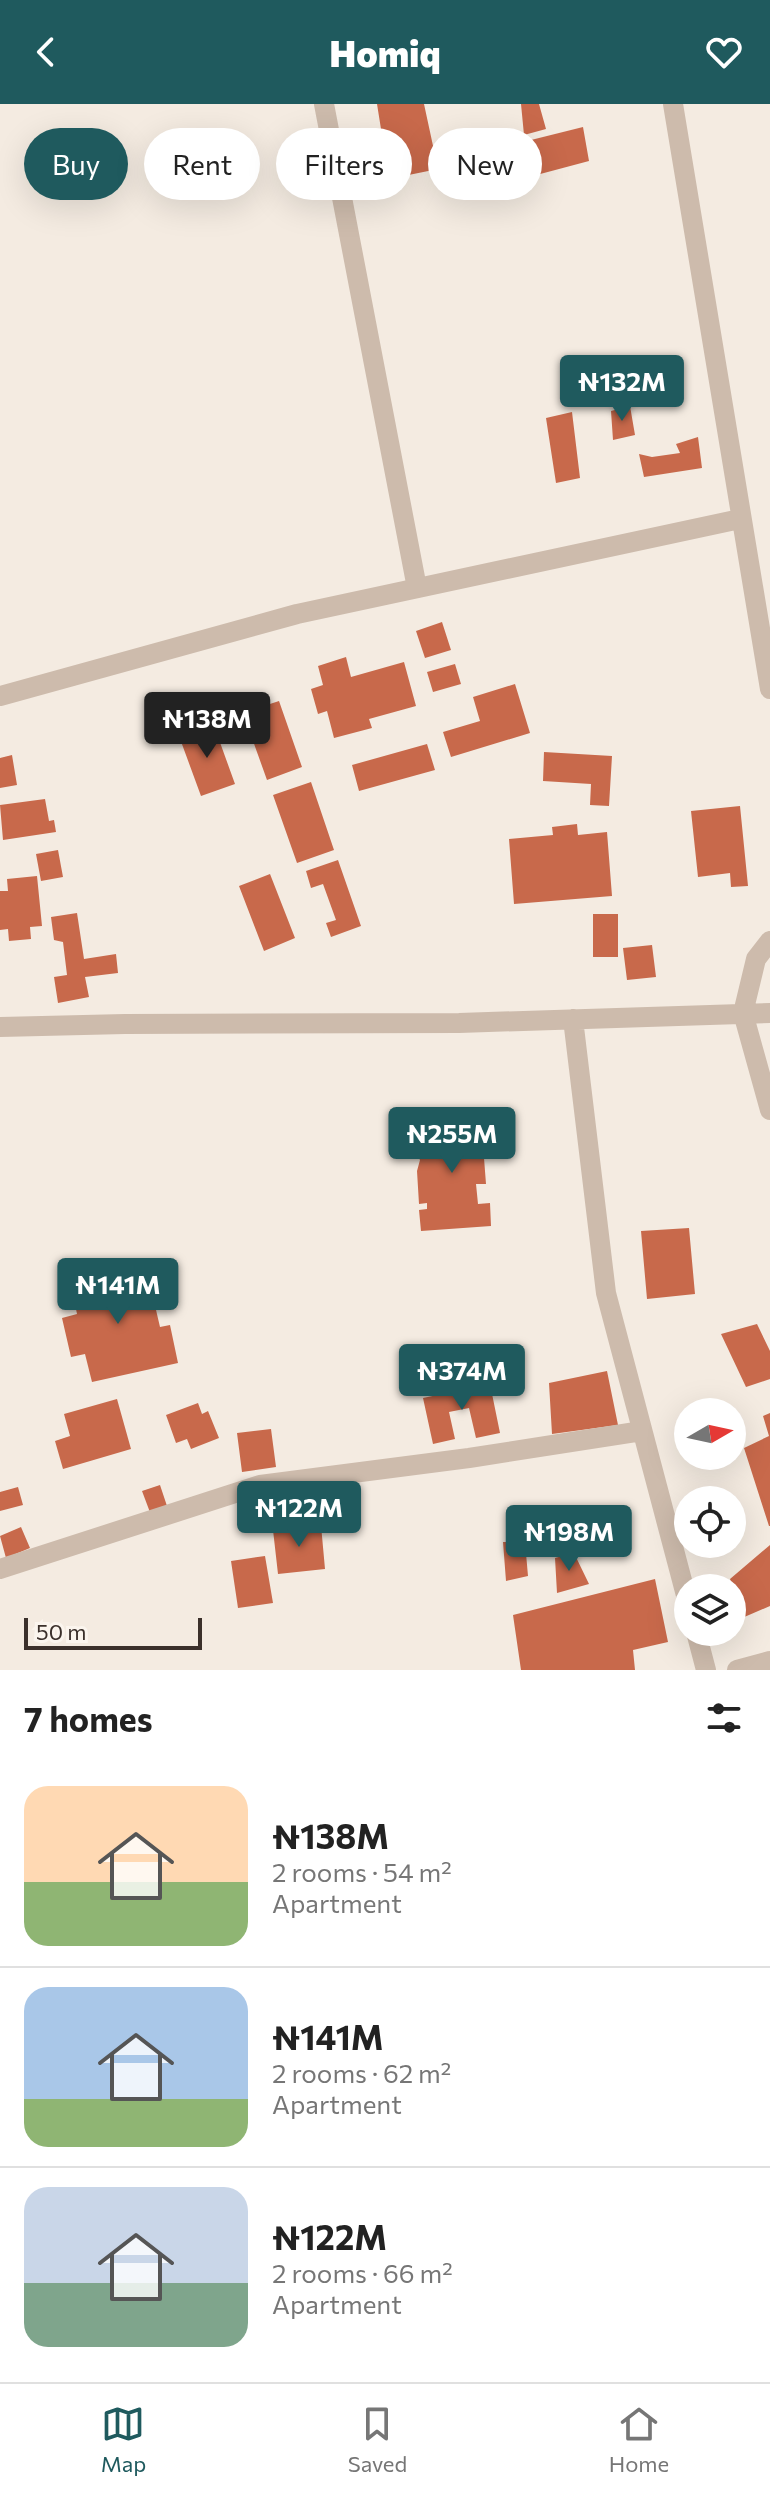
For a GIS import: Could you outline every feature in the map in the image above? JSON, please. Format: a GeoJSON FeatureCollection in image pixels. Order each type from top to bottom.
{"type":"FeatureCollection","features":[{"type":"Feature","properties":{"kind":"street"},"geometry":{"type":"LineString","coordinates":[[324,104],[417,588]]}},
{"type":"Feature","properties":{"kind":"street"},"geometry":{"type":"LineString","coordinates":[[673,104],[770,689]]}},
{"type":"Feature","properties":{"kind":"street"},"geometry":{"type":"LineString","coordinates":[[0,696],[297,614],[740,519]]}},
{"type":"Feature","properties":{"kind":"street"},"geometry":{"type":"LineString","coordinates":[[770,941],[756,959],[743,1013],[770,1110]]}},
{"type":"Feature","properties":{"kind":"street"},"geometry":{"type":"LineString","coordinates":[[0,1027],[573,1019],[770,1013]]}},
{"type":"Feature","properties":{"kind":"street"},"geometry":{"type":"LineString","coordinates":[[573,1019],[606,1293],[680,1574]]}},
{"type":"Feature","properties":{"kind":"street"},"geometry":{"type":"LineString","coordinates":[[0,1569],[260,1485],[642,1431]]}},
{"type":"Feature","properties":{"kind":"street"},"geometry":{"type":"LineString","coordinates":[[700,1646],[706,1670]]}},
{"type":"Feature","properties":{"kind":"street"},"geometry":{"type":"LineString","coordinates":[[737,1670],[770,1661]]}},
{"type":"Feature","properties":{"kind":"building"},"geometry":{"type":"Polygon","coordinates":[[[377,104],[424,104],[429,128],[428,171],[412,174],[412,128],[381,128],[377,104]]]}},
{"type":"Feature","properties":{"kind":"building"},"geometry":{"type":"Polygon","coordinates":[[[521,104],[539,104],[546,129],[523,128],[521,104]]]}},
{"type":"Feature","properties":{"kind":"building"},"geometry":{"type":"Polygon","coordinates":[[[583,127],[589,161],[542,174],[542,137],[583,127]]]}},
{"type":"Feature","properties":{"kind":"building"},"geometry":{"type":"Polygon","coordinates":[[[630,406],[635,435],[613,440],[611,411],[630,406]]]}},
{"type":"Feature","properties":{"kind":"building"},"geometry":{"type":"Polygon","coordinates":[[[572,412],[580,478],[556,483],[546,418],[572,412]]]}},
{"type":"Feature","properties":{"kind":"building"},"geometry":{"type":"Polygon","coordinates":[[[698,437],[702,468],[644,477],[639,454],[652,457],[680,453],[676,444],[698,437]]]}},
{"type":"Feature","properties":{"kind":"building"},"geometry":{"type":"Polygon","coordinates":[[[442,622],[451,650],[425,658],[416,631],[442,622]]]}},
{"type":"Feature","properties":{"kind":"building"},"geometry":{"type":"Polygon","coordinates":[[[346,657],[351,677],[404,662],[416,706],[369,719],[372,728],[334,738],[327,711],[318,714],[311,689],[323,685],[318,666],[346,657]]]}},
{"type":"Feature","properties":{"kind":"building"},"geometry":{"type":"Polygon","coordinates":[[[455,664],[461,684],[433,692],[427,672],[455,664]]]}},
{"type":"Feature","properties":{"kind":"building"},"geometry":{"type":"Polygon","coordinates":[[[515,684],[530,733],[451,757],[443,732],[480,721],[473,697],[515,684]]]}},
{"type":"Feature","properties":{"kind":"building"},"geometry":{"type":"Polygon","coordinates":[[[279,701],[302,767],[267,780],[243,713],[279,701]]]}},
{"type":"Feature","properties":{"kind":"building"},"geometry":{"type":"Polygon","coordinates":[[[213,723],[235,784],[201,796],[179,736],[213,723]]]}},
{"type":"Feature","properties":{"kind":"building"},"geometry":{"type":"Polygon","coordinates":[[[427,744],[435,770],[359,791],[352,765],[427,744]]]}},
{"type":"Feature","properties":{"kind":"building"},"geometry":{"type":"Polygon","coordinates":[[[544,752],[612,756],[609,806],[590,805],[591,784],[543,781],[544,752]]]}},
{"type":"Feature","properties":{"kind":"building"},"geometry":{"type":"Polygon","coordinates":[[[12,755],[17,785],[0,788],[0,758],[12,755]]]}},
{"type":"Feature","properties":{"kind":"building"},"geometry":{"type":"Polygon","coordinates":[[[311,782],[334,850],[297,863],[273,795],[311,782]]]}},
{"type":"Feature","properties":{"kind":"building"},"geometry":{"type":"Polygon","coordinates":[[[45,799],[49,821],[54,820],[56,832],[3,840],[0,805],[45,799]]]}},
{"type":"Feature","properties":{"kind":"building"},"geometry":{"type":"Polygon","coordinates":[[[740,806],[748,886],[731,887],[730,873],[698,877],[691,811],[740,806]]]}},
{"type":"Feature","properties":{"kind":"building"},"geometry":{"type":"Polygon","coordinates":[[[577,824],[578,835],[607,832],[612,896],[514,904],[509,839],[553,835],[552,827],[577,824]]]}},
{"type":"Feature","properties":{"kind":"building"},"geometry":{"type":"Polygon","coordinates":[[[58,850],[63,877],[41,881],[36,854],[58,850]]]}},
{"type":"Feature","properties":{"kind":"building"},"geometry":{"type":"Polygon","coordinates":[[[338,860],[361,926],[331,937],[326,923],[336,920],[323,884],[311,888],[306,871],[338,860]]]}},
{"type":"Feature","properties":{"kind":"building"},"geometry":{"type":"Polygon","coordinates":[[[270,874],[295,938],[264,951],[239,886],[270,874]]]}},
{"type":"Feature","properties":{"kind":"building"},"geometry":{"type":"Polygon","coordinates":[[[37,876],[42,926],[30,927],[31,939],[9,941],[8,929],[0,930],[0,891],[8,891],[7,879],[37,876]]]}},
{"type":"Feature","properties":{"kind":"building"},"geometry":{"type":"Polygon","coordinates":[[[77,913],[84,959],[116,954],[118,973],[85,977],[89,997],[58,1003],[54,977],[67,975],[63,942],[54,940],[51,917],[77,913]]]}},
{"type":"Feature","properties":{"kind":"building"},"geometry":{"type":"Polygon","coordinates":[[[593,914],[618,914],[618,957],[593,957],[593,914]]]}},
{"type":"Feature","properties":{"kind":"building"},"geometry":{"type":"Polygon","coordinates":[[[652,945],[656,977],[627,980],[623,948],[652,945]]]}},
{"type":"Feature","properties":{"kind":"building"},"geometry":{"type":"Polygon","coordinates":[[[481,1116],[482,1135],[489,1141],[490,1154],[484,1158],[486,1184],[476,1184],[478,1204],[490,1203],[491,1226],[421,1231],[419,1210],[427,1209],[427,1203],[419,1204],[417,1171],[420,1160],[409,1141],[414,1129],[455,1126],[455,1118],[481,1116]]]}},
{"type":"Feature","properties":{"kind":"building"},"geometry":{"type":"Polygon","coordinates":[[[689,1228],[695,1294],[647,1299],[641,1231],[689,1228]]]}},
{"type":"Feature","properties":{"kind":"building"},"geometry":{"type":"Polygon","coordinates":[[[146,1267],[160,1327],[170,1325],[178,1363],[92,1382],[85,1354],[71,1357],[62,1318],[77,1314],[71,1284],[146,1267]]]}},
{"type":"Feature","properties":{"kind":"building"},"geometry":{"type":"Polygon","coordinates":[[[757,1324],[770,1351],[770,1379],[746,1387],[721,1334],[757,1324]]]}},
{"type":"Feature","properties":{"kind":"building"},"geometry":{"type":"Polygon","coordinates":[[[607,1371],[618,1425],[552,1434],[549,1383],[607,1371]]]}},
{"type":"Feature","properties":{"kind":"building"},"geometry":{"type":"Polygon","coordinates":[[[490,1384],[500,1433],[476,1438],[469,1408],[449,1412],[455,1439],[433,1444],[423,1398],[490,1384]]]}},
{"type":"Feature","properties":{"kind":"building"},"geometry":{"type":"Polygon","coordinates":[[[117,1399],[131,1449],[63,1469],[55,1441],[70,1436],[64,1414],[117,1399]]]}},
{"type":"Feature","properties":{"kind":"building"},"geometry":{"type":"Polygon","coordinates":[[[198,1403],[202,1414],[208,1411],[219,1438],[191,1449],[187,1439],[176,1443],[166,1415],[198,1403]]]}},
{"type":"Feature","properties":{"kind":"building"},"geometry":{"type":"Polygon","coordinates":[[[770,1413],[770,1526],[746,1454],[746,1447],[769,1436],[763,1416],[770,1413]]]}},
{"type":"Feature","properties":{"kind":"building"},"geometry":{"type":"Polygon","coordinates":[[[271,1429],[276,1467],[242,1472],[237,1433],[271,1429]]]}},
{"type":"Feature","properties":{"kind":"building"},"geometry":{"type":"Polygon","coordinates":[[[160,1485],[168,1509],[151,1515],[142,1491],[160,1485]]]}},
{"type":"Feature","properties":{"kind":"building"},"geometry":{"type":"Polygon","coordinates":[[[18,1487],[23,1505],[0,1511],[0,1492],[18,1487]]]}},
{"type":"Feature","properties":{"kind":"building"},"geometry":{"type":"Polygon","coordinates":[[[321,1525],[325,1569],[278,1574],[273,1530],[321,1525]]]}},
{"type":"Feature","properties":{"kind":"building"},"geometry":{"type":"Polygon","coordinates":[[[21,1527],[30,1548],[6,1558],[0,1536],[21,1527]]]}},
{"type":"Feature","properties":{"kind":"building"},"geometry":{"type":"Polygon","coordinates":[[[503,1542],[525,1542],[528,1576],[506,1581],[503,1542]]]}},
{"type":"Feature","properties":{"kind":"building"},"geometry":{"type":"Polygon","coordinates":[[[770,1545],[770,1606],[746,1616],[746,1574],[736,1574],[770,1545]]]}},
{"type":"Feature","properties":{"kind":"building"},"geometry":{"type":"Polygon","coordinates":[[[574,1553],[589,1584],[557,1593],[555,1558],[574,1553]]]}},
{"type":"Feature","properties":{"kind":"building"},"geometry":{"type":"Polygon","coordinates":[[[265,1556],[273,1603],[238,1608],[231,1561],[265,1556]]]}},
{"type":"Feature","properties":{"kind":"building"},"geometry":{"type":"Polygon","coordinates":[[[655,1579],[668,1642],[633,1650],[635,1670],[521,1670],[513,1615],[655,1579]]]}}]}
